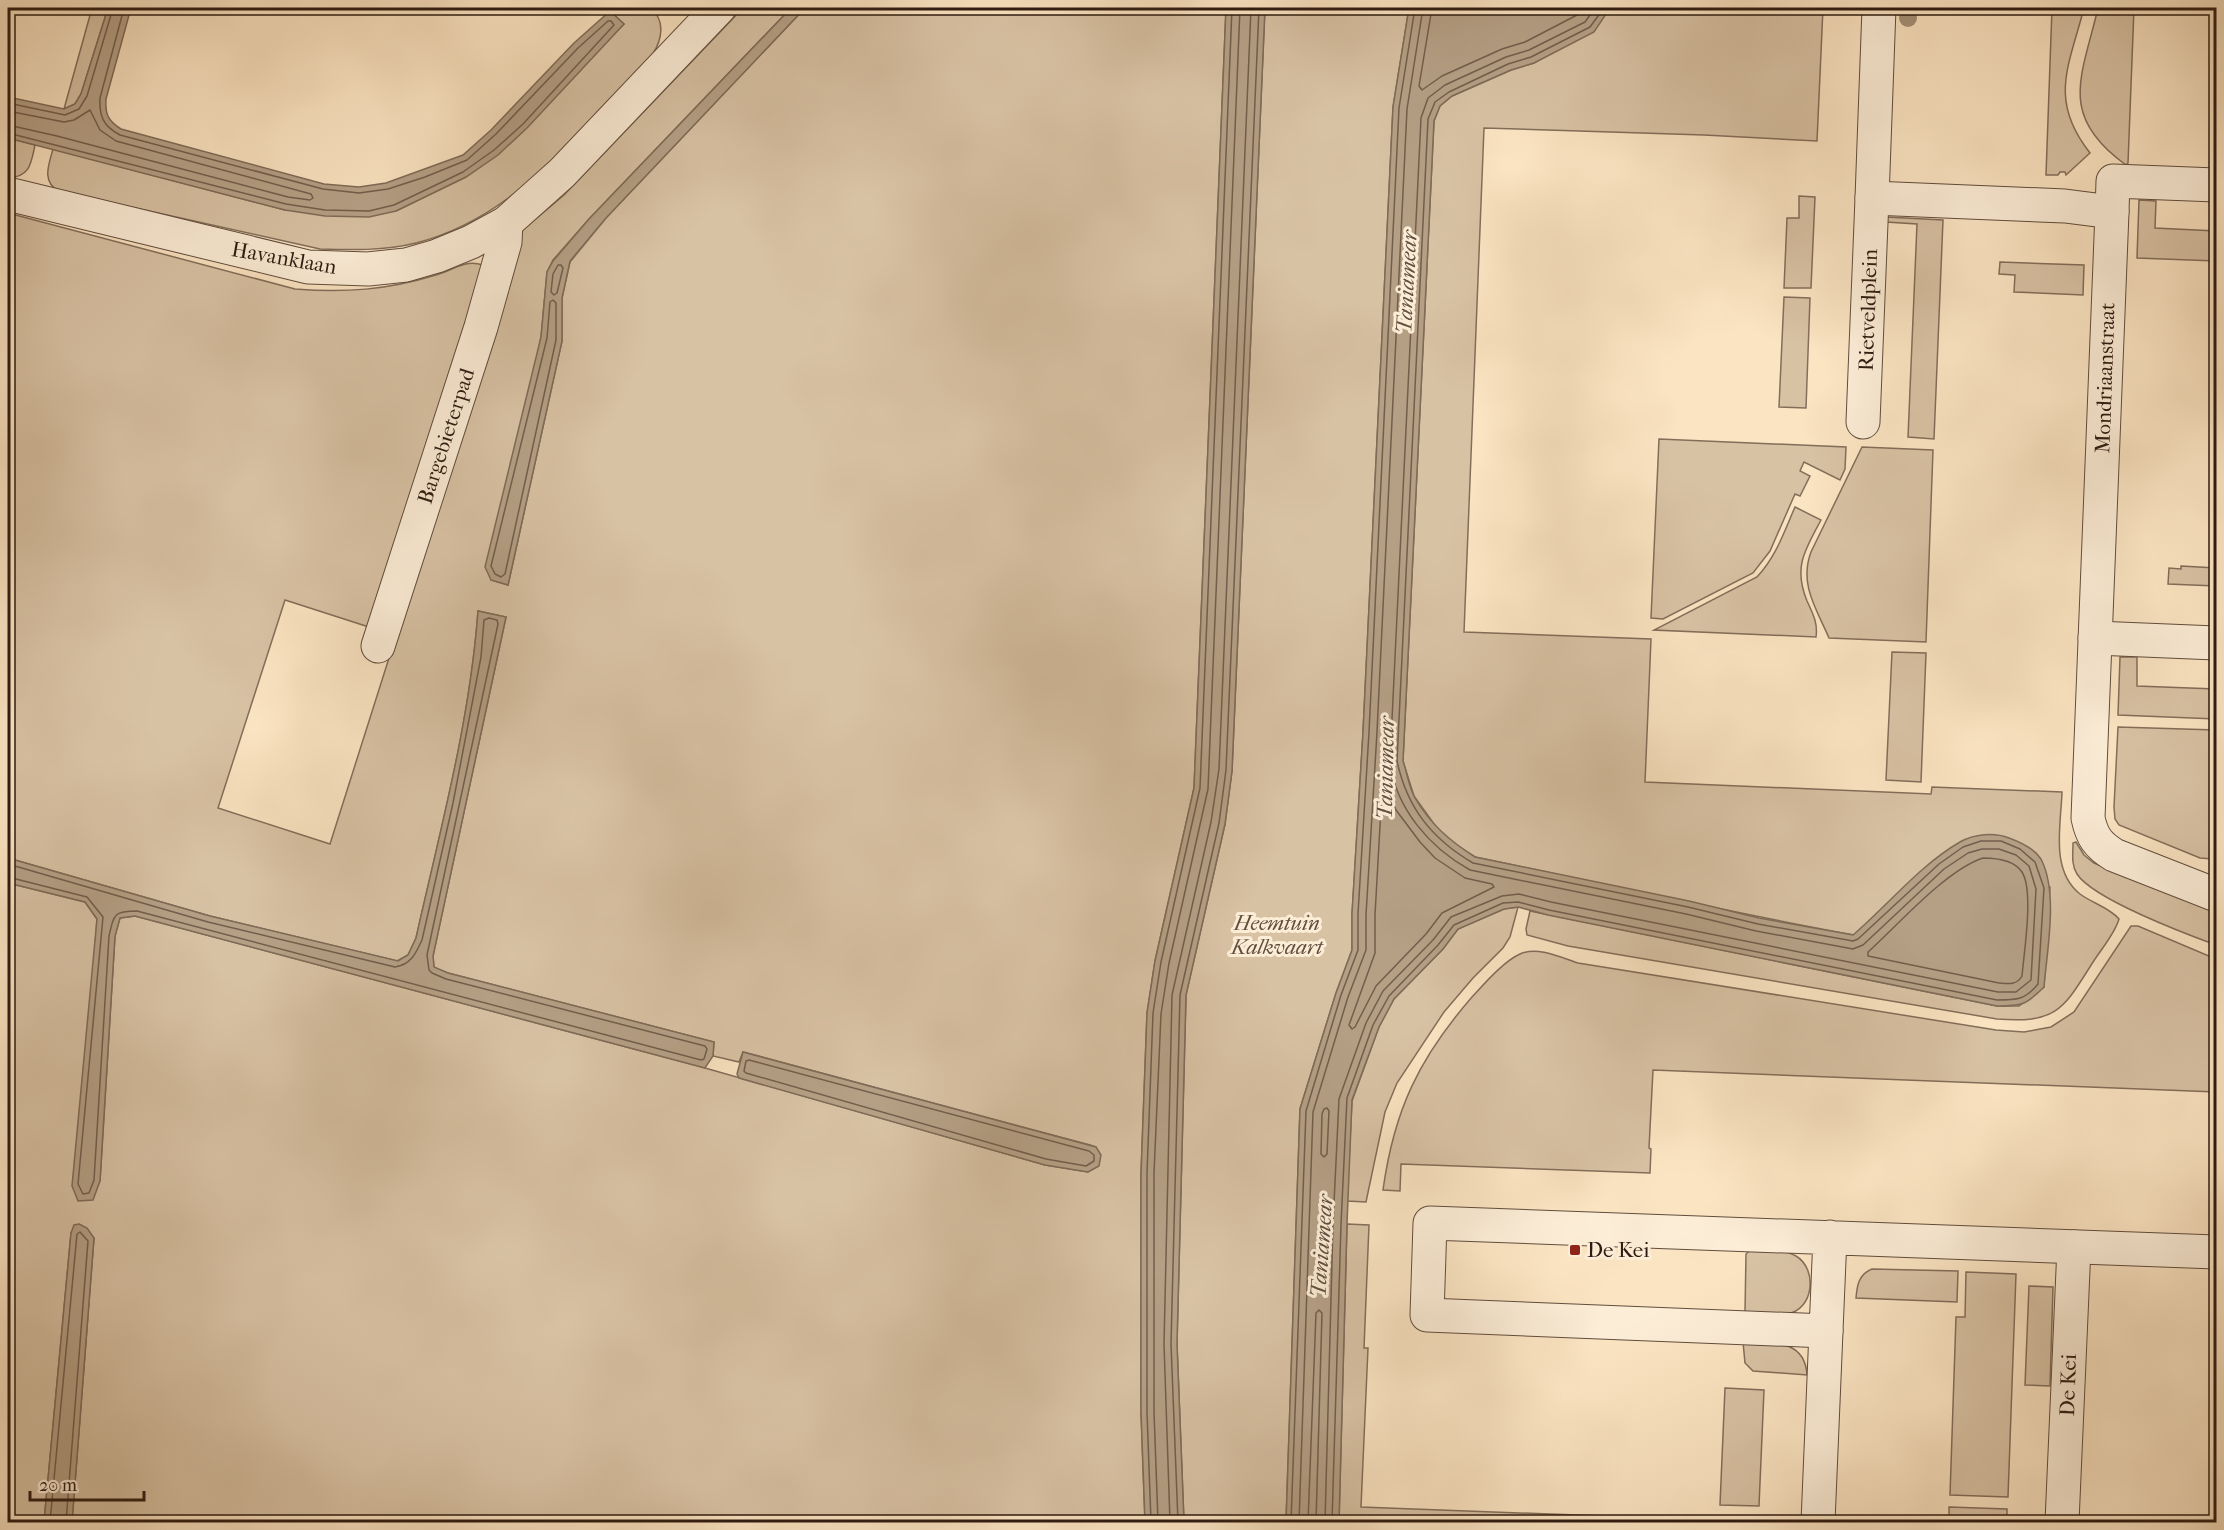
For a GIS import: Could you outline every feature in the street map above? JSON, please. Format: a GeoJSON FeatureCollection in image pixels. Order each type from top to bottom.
{"type":"FeatureCollection","features":[{"type":"Feature","properties":{"kind":"street","name":"Havanklaan"},"geometry":{"type":"LineString","coordinates":[[8,194],[308,267],[368,269],[406,264],[437,256],[506,224],[562,173],[719,8]]}},
{"type":"Feature","properties":{"kind":"street"},"geometry":{"type":"LineString","coordinates":[[1879,8],[1872,198],[2065,206],[2112,212]]}},
{"type":"Feature","properties":{"kind":"street","name":"Mondriaanstraat"},"geometry":{"type":"LineString","coordinates":[[2217,185],[2113,181],[2088,796],[2091,833],[2100,846],[2114,855],[2217,895]]}},
{"type":"Feature","properties":{"kind":"street","name":"Rietveldplein"},"geometry":{"type":"LineString","coordinates":[[1863,422],[1872,198]]}},
{"type":"Feature","properties":{"kind":"street","name":"Bargebieterpad"},"geometry":{"type":"LineString","coordinates":[[378,646],[481,327],[505,242],[506,224]]}},
{"type":"Feature","properties":{"kind":"street"},"geometry":{"type":"LineString","coordinates":[[2095,638],[2217,643]]}},
{"type":"Feature","properties":{"kind":"street"},"geometry":{"type":"LineString","coordinates":[[1826,1331],[1427,1315],[1430,1223],[2217,1252]]}},
{"type":"Feature","properties":{"kind":"street"},"geometry":{"type":"LineString","coordinates":[[1818,1522],[1830,1237]]}},
{"type":"Feature","properties":{"kind":"street","name":"De Kei"},"geometry":{"type":"LineString","coordinates":[[2062,1522],[2074,1246]]}},
{"type":"Feature","properties":{"kind":"green space"},"geometry":{"type":"Polygon","coordinates":[[[92,8],[108,8],[81,94],[75,104],[64,109],[92,8]]]}},
{"type":"Feature","properties":{"kind":"green space"},"geometry":{"type":"Polygon","coordinates":[[[613,8],[650,8],[655,13],[661,30],[659,42],[653,54],[574,139],[517,191],[486,213],[453,230],[416,243],[380,249],[320,249],[59,191],[53,187],[48,178],[48,167],[53,149],[285,210],[396,211],[466,177],[624,24],[610,11],[613,8]]]}},
{"type":"Feature","properties":{"kind":"green space"},"geometry":{"type":"Polygon","coordinates":[[[743,8],[791,8],[589,219],[553,260],[547,272],[541,337],[491,580],[508,585],[562,341],[562,298],[570,262],[606,218],[805,8],[1226,8],[1194,788],[1155,961],[1147,1013],[1141,1174],[1141,1412],[1145,1522],[72,1522],[94,1238],[71,1233],[44,1522],[8,1522],[8,883],[85,902],[97,919],[95,946],[100,1181],[115,936],[120,918],[135,916],[705,1068],[1045,1165],[1088,1172],[1098,1166],[1096,1147],[1090,1145],[743,1052],[739,1062],[713,1056],[714,1042],[434,968],[433,956],[506,617],[478,611],[461,735],[435,857],[416,938],[408,955],[397,961],[210,916],[8,858],[8,213],[295,289],[331,291],[383,287],[436,275],[465,264],[483,265],[372,628],[285,600],[218,808],[330,844],[519,233],[564,195],[743,8]]]}},
{"type":"Feature","properties":{"kind":"green space","name":"Heemtuin Kalkvaart"},"geometry":{"type":"Polygon","coordinates":[[[1265,8],[1409,8],[1393,107],[1352,950],[1336,993],[1300,1109],[1286,1522],[1184,1522],[1177,1344],[1186,995],[1225,824],[1232,771],[1265,8]]]}},
{"type":"Feature","properties":{"kind":"green space"},"geometry":{"type":"Polygon","coordinates":[[[1610,8],[1823,8],[1817,141],[1484,128],[1464,632],[1651,639],[1645,782],[1931,794],[1932,787],[2062,792],[2059,846],[2064,873],[2080,894],[2119,919],[2112,935],[2067,1000],[2048,1015],[2018,1020],[1997,1019],[1568,946],[1527,935],[1530,911],[1997,1006],[2019,1006],[2044,987],[2050,887],[1948,851],[1936,859],[1854,935],[1475,857],[1450,841],[1437,828],[1414,796],[1403,761],[1434,121],[1440,106],[1452,96],[1511,70],[1534,63],[1608,13],[1610,8]]]}},
{"type":"Feature","properties":{"kind":"green space"},"geometry":{"type":"Polygon","coordinates":[[[2052,8],[2084,8],[2068,65],[2066,99],[2069,116],[2077,134],[2090,153],[2066,175],[2065,172],[2060,172],[2058,175],[2046,175],[2052,8]]]}},
{"type":"Feature","properties":{"kind":"green space"},"geometry":{"type":"Polygon","coordinates":[[[2098,8],[2134,8],[2128,163],[2126,165],[2104,147],[2090,129],[2083,112],[2080,94],[2082,75],[2098,8]]]}},
{"type":"Feature","properties":{"kind":"green space"},"geometry":{"type":"Polygon","coordinates":[[[8,138],[35,145],[30,164],[25,172],[8,178],[8,138]]]}},
{"type":"Feature","properties":{"kind":"green space"},"geometry":{"type":"Polygon","coordinates":[[[1799,196],[1815,197],[1811,288],[1784,288],[1787,218],[1799,218],[1799,196]]]}},
{"type":"Feature","properties":{"kind":"green space"},"geometry":{"type":"Polygon","coordinates":[[[2139,200],[2156,201],[2155,228],[2216,231],[2216,261],[2137,258],[2139,200]]]}},
{"type":"Feature","properties":{"kind":"green space"},"geometry":{"type":"Polygon","coordinates":[[[1886,217],[1943,220],[1934,439],[1908,437],[1917,224],[1886,222],[1886,217]]]}},
{"type":"Feature","properties":{"kind":"green space"},"geometry":{"type":"Polygon","coordinates":[[[2000,262],[2084,265],[2083,295],[2014,292],[2015,275],[1999,274],[2000,262]]]}},
{"type":"Feature","properties":{"kind":"green space"},"geometry":{"type":"Polygon","coordinates":[[[1784,297],[1810,298],[1806,408],[1779,407],[1784,297]]]}},
{"type":"Feature","properties":{"kind":"green space"},"geometry":{"type":"Polygon","coordinates":[[[1659,439],[1846,447],[1845,469],[1840,480],[1804,462],[1800,471],[1810,476],[1800,496],[1795,494],[1770,551],[1753,573],[1663,619],[1651,618],[1659,439]]]}},
{"type":"Feature","properties":{"kind":"green space"},"geometry":{"type":"Polygon","coordinates":[[[1862,447],[1933,450],[1926,642],[1829,638],[1814,606],[1807,575],[1811,552],[1862,447]]]}},
{"type":"Feature","properties":{"kind":"green space"},"geometry":{"type":"Polygon","coordinates":[[[1795,507],[1821,520],[1806,550],[1801,568],[1803,589],[1816,623],[1816,637],[1654,630],[1757,577],[1774,553],[1795,507]]]}},
{"type":"Feature","properties":{"kind":"green space"},"geometry":{"type":"Polygon","coordinates":[[[2181,566],[2216,568],[2216,586],[2168,584],[2169,568],[2181,569],[2181,566]]]}},
{"type":"Feature","properties":{"kind":"green space"},"geometry":{"type":"Polygon","coordinates":[[[1892,652],[1926,653],[1921,782],[1886,780],[1892,652]]]}},
{"type":"Feature","properties":{"kind":"green space"},"geometry":{"type":"Polygon","coordinates":[[[2120,657],[2137,657],[2137,686],[2216,689],[2216,719],[2118,715],[2120,657]]]}},
{"type":"Feature","properties":{"kind":"green space"},"geometry":{"type":"Polygon","coordinates":[[[2118,727],[2216,730],[2212,859],[2200,858],[2119,825],[2115,819],[2114,807],[2118,727]]]}},
{"type":"Feature","properties":{"kind":"green space"},"geometry":{"type":"Polygon","coordinates":[[[2076,842],[2084,855],[2094,863],[2216,912],[2216,945],[2141,915],[2086,884],[2074,867],[2073,843],[2076,842]]]}},
{"type":"Feature","properties":{"kind":"green space"},"geometry":{"type":"Polygon","coordinates":[[[1518,907],[1510,937],[1503,948],[1444,1012],[1397,1083],[1385,1112],[1366,1202],[1347,1201],[1352,1101],[1379,1027],[1394,999],[1443,949],[1458,929],[1504,909],[1518,907]]]}},
{"type":"Feature","properties":{"kind":"green space"},"geometry":{"type":"Polygon","coordinates":[[[2131,926],[2138,926],[2216,959],[2216,1092],[1653,1070],[1650,1173],[1401,1164],[1400,1191],[1383,1190],[1394,1135],[1402,1110],[1423,1064],[1472,997],[1501,967],[1520,954],[1542,952],[1578,963],[1996,1030],[2024,1032],[2051,1027],[2074,1012],[2131,926]]]}},
{"type":"Feature","properties":{"kind":"green space"},"geometry":{"type":"Polygon","coordinates":[[[1347,1224],[1369,1225],[1364,1348],[1368,1348],[1361,1507],[1763,1522],[1339,1522],[1347,1224]]]}},
{"type":"Feature","properties":{"kind":"green space"},"geometry":{"type":"Polygon","coordinates":[[[1750,1250],[1791,1253],[1803,1262],[1808,1270],[1810,1288],[1808,1297],[1796,1311],[1782,1315],[1745,1312],[1746,1254],[1750,1250]]]}},
{"type":"Feature","properties":{"kind":"green space"},"geometry":{"type":"Polygon","coordinates":[[[1872,1269],[1958,1271],[1957,1302],[1856,1298],[1859,1280],[1872,1269]]]}},
{"type":"Feature","properties":{"kind":"green space"},"geometry":{"type":"Polygon","coordinates":[[[1966,1272],[2016,1274],[2008,1497],[1950,1495],[1956,1317],[1965,1317],[1966,1272]]]}},
{"type":"Feature","properties":{"kind":"green space"},"geometry":{"type":"Polygon","coordinates":[[[2029,1286],[2053,1287],[2050,1386],[2025,1385],[2029,1286]]]}},
{"type":"Feature","properties":{"kind":"green space"},"geometry":{"type":"Polygon","coordinates":[[[1743,1342],[1775,1343],[1793,1349],[1800,1354],[1805,1363],[1807,1375],[1753,1371],[1745,1363],[1743,1342]]]}},
{"type":"Feature","properties":{"kind":"green space"},"geometry":{"type":"Polygon","coordinates":[[[1725,1388],[1764,1390],[1759,1506],[1720,1505],[1725,1388]]]}},
{"type":"Feature","properties":{"kind":"green space"},"geometry":{"type":"Polygon","coordinates":[[[1949,1507],[2007,1509],[2007,1522],[1949,1522],[1949,1507]]]}},
{"type":"Feature","properties":{"kind":"water"},"geometry":{"type":"Polygon","coordinates":[[[108,8],[131,8],[106,99],[108,117],[121,129],[324,184],[359,187],[386,183],[463,155],[491,130],[574,43],[610,11],[624,24],[527,128],[498,155],[466,177],[396,211],[369,217],[325,216],[285,210],[8,138],[8,97],[64,109],[75,104],[81,94],[108,8]]]}},
{"type":"Feature","properties":{"kind":"water"},"geometry":{"type":"Polygon","coordinates":[[[791,8],[805,8],[606,218],[570,261],[562,298],[562,341],[508,585],[491,580],[485,567],[541,337],[547,272],[553,261],[589,219],[791,8]]]}},
{"type":"Feature","properties":{"kind":"water"},"geometry":{"type":"Polygon","coordinates":[[[1226,8],[1265,8],[1232,771],[1225,824],[1186,995],[1177,1344],[1184,1522],[1145,1522],[1141,1412],[1141,1174],[1147,1013],[1155,961],[1194,788],[1226,8]]]}},
{"type":"Feature","properties":{"kind":"water","name":"Taniamear"},"geometry":{"type":"Polygon","coordinates":[[[1409,8],[1610,8],[1594,32],[1534,63],[1511,70],[1452,96],[1440,106],[1434,121],[1403,761],[1411,789],[1427,816],[1457,845],[1475,857],[1689,901],[1759,918],[1853,935],[1945,851],[1971,837],[2003,836],[2027,846],[2042,861],[2049,890],[2049,940],[2044,987],[2033,998],[2023,1003],[1997,1006],[1518,907],[1504,909],[1458,929],[1443,949],[1394,999],[1379,1027],[1352,1100],[1339,1522],[1286,1522],[1300,1109],[1336,993],[1352,950],[1393,107],[1409,8]]]}},
{"type":"Feature","properties":{"kind":"water"},"geometry":{"type":"Polygon","coordinates":[[[478,611],[506,617],[433,956],[434,967],[448,973],[714,1042],[713,1056],[705,1068],[135,916],[120,918],[115,936],[100,1181],[93,1200],[78,1201],[72,1186],[97,919],[85,902],[8,883],[8,858],[210,916],[398,961],[408,955],[416,938],[444,817],[468,693],[478,611]]]}},
{"type":"Feature","properties":{"kind":"water"},"geometry":{"type":"Polygon","coordinates":[[[743,1052],[1096,1147],[1101,1155],[1099,1166],[1088,1172],[1045,1165],[739,1078],[737,1074],[743,1052]]]}},
{"type":"Feature","properties":{"kind":"water"},"geometry":{"type":"Polygon","coordinates":[[[79,1224],[87,1228],[94,1238],[72,1522],[44,1522],[71,1233],[74,1225],[79,1224]]]}},
{"type":"Feature","properties":{"kind":"place","name":"De Kei"},"geometry":{"type":"Point","coordinates":[1575,1250]}}]}
